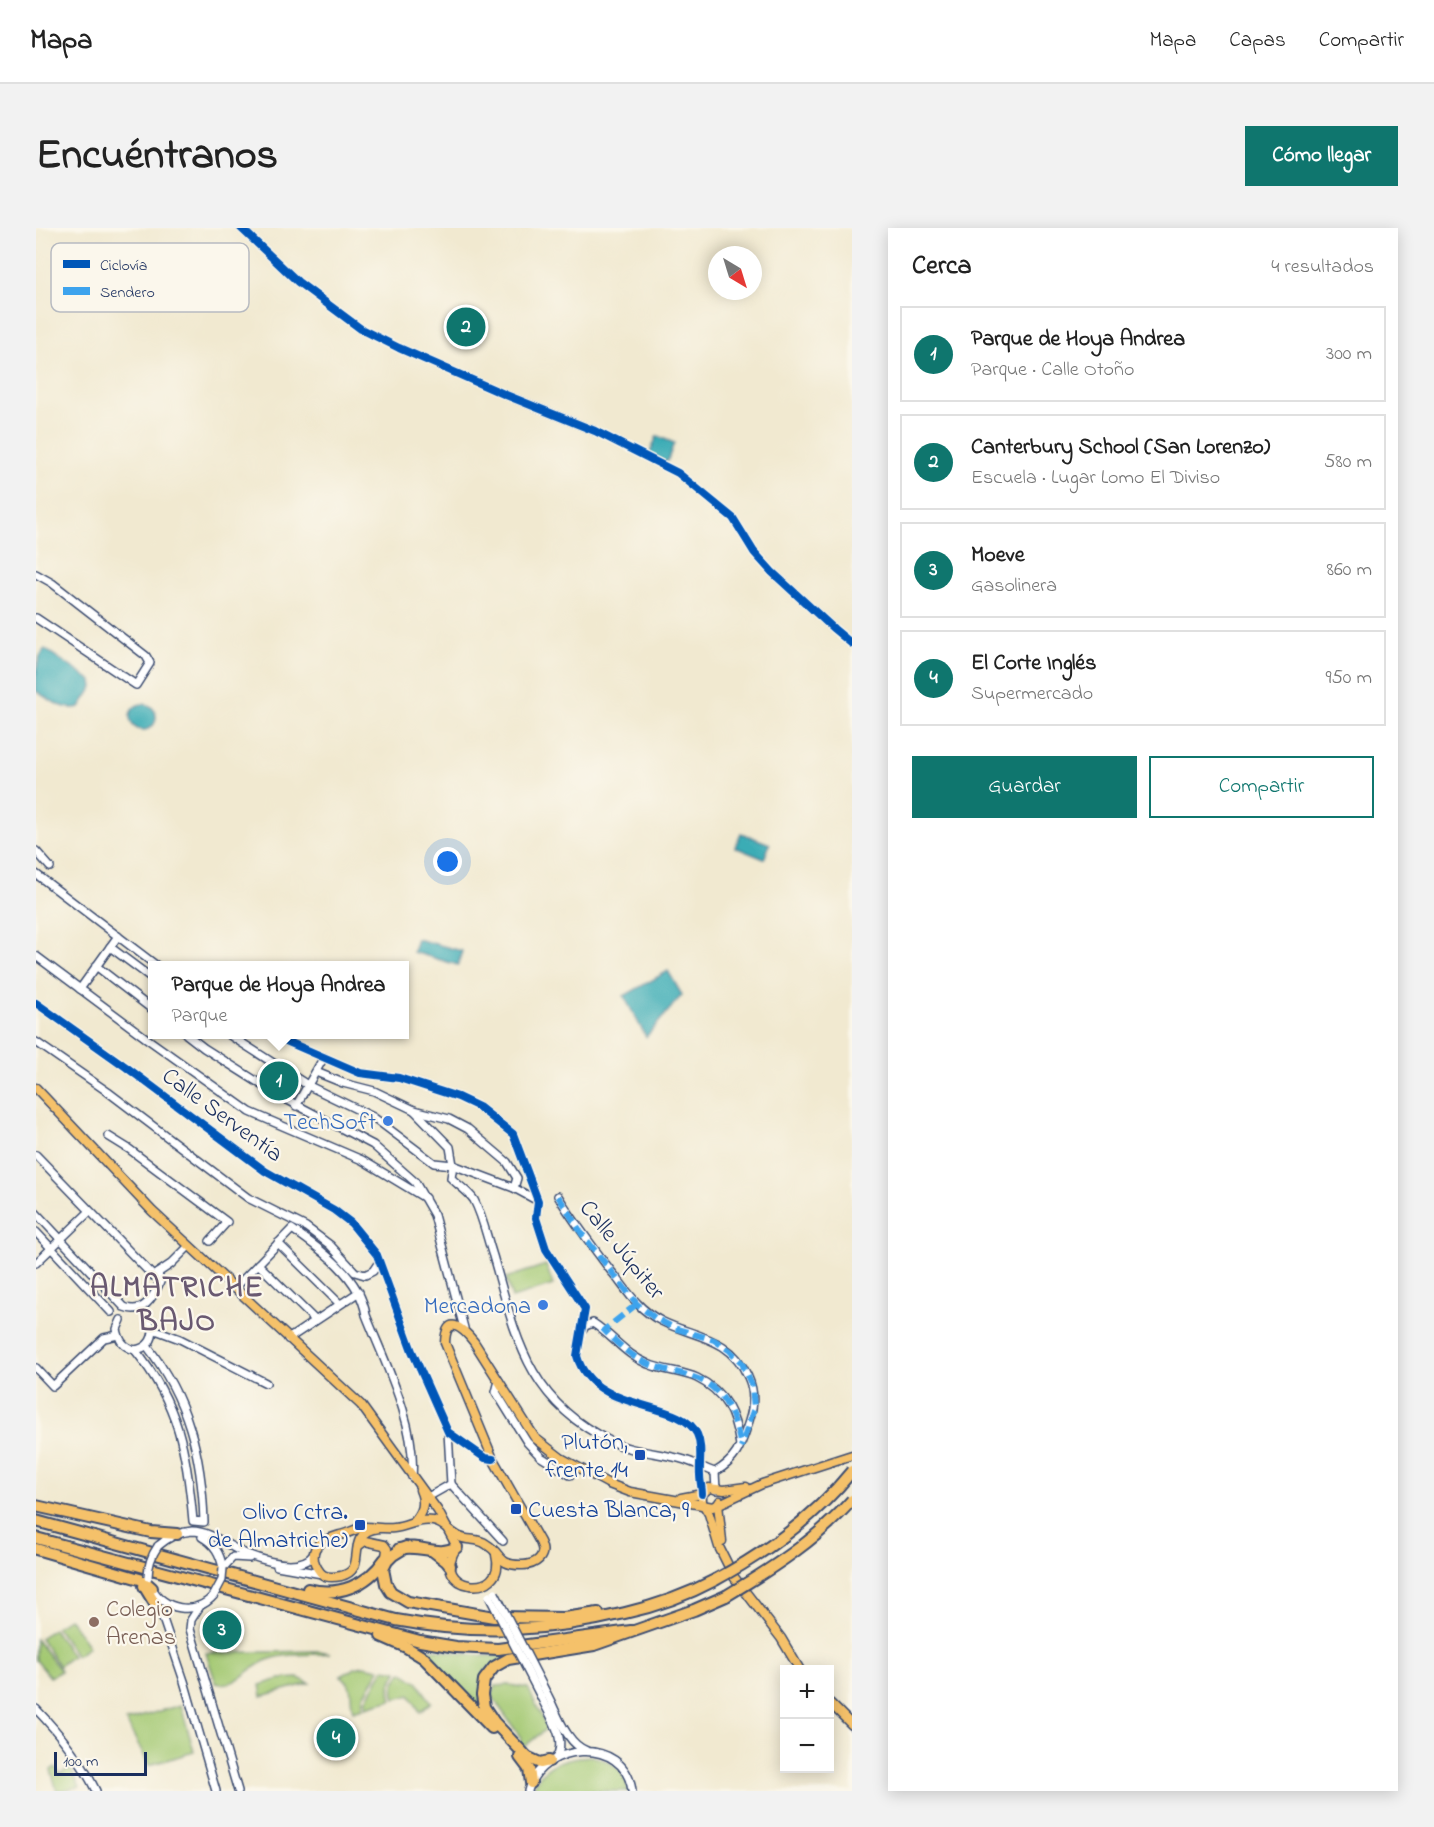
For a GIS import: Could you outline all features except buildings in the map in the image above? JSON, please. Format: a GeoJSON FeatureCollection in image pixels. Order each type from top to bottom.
{"type":"FeatureCollection","features":[{"type":"Feature","properties":{"kind":"highway"},"geometry":{"type":"LineString","coordinates":[[36,1521],[396,1620],[431,1627],[535,1630],[574,1625],[643,1609],[711,1583],[749,1562],[777,1542],[812,1514],[852,1471]]}},
{"type":"Feature","properties":{"kind":"highway"},"geometry":{"type":"LineString","coordinates":[[553,1760],[540,1762],[527,1757],[494,1722],[484,1707],[482,1695],[484,1680],[494,1667],[508,1659],[594,1646],[726,1596],[768,1571],[814,1536],[840,1514],[852,1500]]}},
{"type":"Feature","properties":{"kind":"highway"},"geometry":{"type":"LineString","coordinates":[[36,1506],[151,1532],[181,1534]]}},
{"type":"Feature","properties":{"kind":"highway"},"geometry":{"type":"LineString","coordinates":[[36,1538],[420,1641],[456,1647],[498,1649],[631,1631]]}},
{"type":"Feature","properties":{"kind":"highway"},"geometry":{"type":"LineString","coordinates":[[209,1569],[242,1572],[314,1591],[331,1593],[349,1589],[362,1582],[379,1568],[392,1551],[415,1546],[448,1552],[457,1547]]}},
{"type":"Feature","properties":{"kind":"highway"},"geometry":{"type":"LineString","coordinates":[[406,1547],[393,1555],[383,1569],[386,1584],[392,1592],[408,1602],[494,1617],[564,1618],[610,1610],[711,1583]]}},
{"type":"Feature","properties":{"kind":"highway"},"geometry":{"type":"LineString","coordinates":[[36,1549],[150,1583]]}},
{"type":"Feature","properties":{"kind":"highway"},"geometry":{"type":"LineString","coordinates":[[433,1551],[450,1566]]}},
{"type":"Feature","properties":{"kind":"highway"},"geometry":{"type":"LineString","coordinates":[[135,1577],[147,1588],[160,1612]]}},
{"type":"Feature","properties":{"kind":"highway"},"geometry":{"type":"LineString","coordinates":[[298,1608],[377,1634],[424,1658],[525,1763],[530,1774],[529,1787]]}},
{"type":"Feature","properties":{"kind":"main road"},"geometry":{"type":"LineString","coordinates":[[36,1088],[152,1211],[361,1405],[428,1497],[457,1547]]}},
{"type":"Feature","properties":{"kind":"main road"},"geometry":{"type":"LineString","coordinates":[[473,1540],[466,1541],[457,1547],[451,1558],[450,1566],[458,1581],[465,1585],[480,1586],[509,1565],[527,1565],[536,1562],[543,1555],[543,1548],[493,1459],[445,1343],[450,1327],[457,1325],[464,1328],[535,1438],[547,1449],[609,1484],[630,1492],[710,1508],[762,1484],[852,1455]]}},
{"type":"Feature","properties":{"kind":"main road"},"geometry":{"type":"LineString","coordinates":[[414,1480],[423,1498],[423,1509],[414,1522]]}},
{"type":"Feature","properties":{"kind":"main road"},"geometry":{"type":"LineString","coordinates":[[762,1484],[735,1489],[706,1489],[701,1499],[734,1577],[781,1638],[797,1665]]}},
{"type":"Feature","properties":{"kind":"main road"},"geometry":{"type":"LineString","coordinates":[[716,1490],[720,1495],[718,1504],[724,1556]]}},
{"type":"Feature","properties":{"kind":"main road"},"geometry":{"type":"LineString","coordinates":[[669,1498],[684,1498],[702,1494]]}},
{"type":"Feature","properties":{"kind":"main road"},"geometry":{"type":"LineString","coordinates":[[379,1528],[367,1531],[359,1540],[357,1562],[345,1575],[338,1577],[323,1575],[315,1562],[314,1554],[320,1542],[326,1538],[358,1528],[403,1527],[422,1520],[436,1521],[460,1538],[488,1545],[509,1565]]}},
{"type":"Feature","properties":{"kind":"main road"},"geometry":{"type":"LineString","coordinates":[[358,1546],[365,1541],[384,1545],[387,1549],[386,1557]]}},
{"type":"Feature","properties":{"kind":"main road"},"geometry":{"type":"LineString","coordinates":[[492,1578],[497,1566],[496,1555]]}},
{"type":"Feature","properties":{"kind":"main road"},"geometry":{"type":"LineString","coordinates":[[834,1707],[852,1725]]}},
{"type":"Feature","properties":{"kind":"street"},"geometry":{"type":"LineString","coordinates":[[241,228],[298,282],[362,329],[399,348],[506,395],[595,431],[678,473],[723,508],[733,518],[754,552],[772,572],[852,644]]}},
{"type":"Feature","properties":{"kind":"street"},"geometry":{"type":"LineString","coordinates":[[36,574],[52,583],[146,656],[150,663],[136,685],[36,618]]}},
{"type":"Feature","properties":{"kind":"street"},"geometry":{"type":"LineString","coordinates":[[36,851],[50,867]]}},
{"type":"Feature","properties":{"kind":"street"},"geometry":{"type":"LineString","coordinates":[[36,885],[39,876],[150,961]]}},
{"type":"Feature","properties":{"kind":"street"},"geometry":{"type":"LineString","coordinates":[[80,989],[118,936]]}},
{"type":"Feature","properties":{"kind":"street"},"geometry":{"type":"LineString","coordinates":[[110,947],[148,975]]}},
{"type":"Feature","properties":{"kind":"street","name":"Calle Serventía"},"geometry":{"type":"LineString","coordinates":[[36,956],[148,1038]]}},
{"type":"Feature","properties":{"kind":"street"},"geometry":{"type":"LineString","coordinates":[[96,966],[148,1006]]}},
{"type":"Feature","properties":{"kind":"street","name":"Calle Serventía"},"geometry":{"type":"LineString","coordinates":[[36,1003],[265,1171],[334,1210],[351,1223],[377,1255],[412,1351],[448,1432]]}},
{"type":"Feature","properties":{"kind":"street","name":"Calle Serventía"},"geometry":{"type":"LineString","coordinates":[[149,1039],[250,1112],[362,1160],[425,1198]]}},
{"type":"Feature","properties":{"kind":"street"},"geometry":{"type":"LineString","coordinates":[[192,1039],[296,1106],[373,1145],[415,1182],[434,1215],[464,1328]]}},
{"type":"Feature","properties":{"kind":"street"},"geometry":{"type":"LineString","coordinates":[[234,1039],[309,1086],[373,1117],[434,1163],[453,1165],[514,1188],[538,1201]]}},
{"type":"Feature","properties":{"kind":"street"},"geometry":{"type":"LineString","coordinates":[[280,1039],[360,1073],[399,1078],[458,1097],[479,1107],[513,1134],[538,1201],[536,1218],[546,1249],[585,1310],[577,1356],[586,1374],[602,1389],[628,1402],[678,1416],[691,1424],[700,1445],[699,1475],[702,1494]]}},
{"type":"Feature","properties":{"kind":"street"},"geometry":{"type":"LineString","coordinates":[[36,1042],[108,1092],[248,1198],[306,1227],[330,1245],[355,1272],[365,1275],[379,1262]]}},
{"type":"Feature","properties":{"kind":"street"},"geometry":{"type":"LineString","coordinates":[[296,1106],[324,1057]]}},
{"type":"Feature","properties":{"kind":"street"},"geometry":{"type":"LineString","coordinates":[[316,1072],[343,1083],[374,1091],[414,1110],[449,1119],[468,1129],[507,1162],[517,1178],[514,1188]]}},
{"type":"Feature","properties":{"kind":"street"},"geometry":{"type":"LineString","coordinates":[[414,1110],[450,1147],[453,1165],[451,1178],[473,1198],[482,1219],[516,1334],[528,1364],[550,1397],[565,1412],[587,1428],[612,1442],[687,1461],[714,1472]]}},
{"type":"Feature","properties":{"kind":"street"},"geometry":{"type":"LineString","coordinates":[[108,1136],[227,1222],[210,1241]]}},
{"type":"Feature","properties":{"kind":"street"},"geometry":{"type":"LineString","coordinates":[[36,1155],[153,1276],[171,1264],[189,1246]]}},
{"type":"Feature","properties":{"kind":"street","name":"Calle Júpiter"},"geometry":{"type":"LineString","coordinates":[[558,1196],[582,1234],[637,1304],[655,1318],[674,1328],[714,1340],[742,1363],[752,1386],[754,1408],[741,1447]]}},
{"type":"Feature","properties":{"kind":"street"},"geometry":{"type":"LineString","coordinates":[[36,1263],[89,1212]]}},
{"type":"Feature","properties":{"kind":"street"},"geometry":{"type":"LineString","coordinates":[[36,1213],[124,1307],[131,1310],[140,1309],[156,1292],[160,1282],[158,1273]]}},
{"type":"Feature","properties":{"kind":"street"},"geometry":{"type":"LineString","coordinates":[[234,1288],[292,1229],[333,1261],[364,1301],[366,1315],[405,1418],[412,1444],[414,1480]]}},
{"type":"Feature","properties":{"kind":"street"},"geometry":{"type":"LineString","coordinates":[[36,1232],[111,1312]]}},
{"type":"Feature","properties":{"kind":"street"},"geometry":{"type":"LineString","coordinates":[[278,1243],[340,1304]]}},
{"type":"Feature","properties":{"kind":"street"},"geometry":{"type":"LineString","coordinates":[[258,1264],[315,1320]]}},
{"type":"Feature","properties":{"kind":"street"},"geometry":{"type":"LineString","coordinates":[[288,1338],[359,1292]]}},
{"type":"Feature","properties":{"kind":"street"},"geometry":{"type":"LineString","coordinates":[[135,1350],[147,1346],[151,1341],[153,1329],[147,1318]]}},
{"type":"Feature","properties":{"kind":"street"},"geometry":{"type":"LineString","coordinates":[[121,1320],[117,1329],[118,1335],[124,1345],[135,1350],[150,1369],[164,1393],[179,1432],[188,1467],[193,1521],[204,1522],[203,1496],[195,1443],[183,1406],[165,1369],[147,1346]]}},
{"type":"Feature","properties":{"kind":"street"},"geometry":{"type":"LineString","coordinates":[[581,1334],[585,1326],[593,1323],[604,1330],[625,1351],[649,1364],[697,1378],[725,1401],[736,1421],[741,1447],[730,1463],[714,1472]]}},
{"type":"Feature","properties":{"kind":"street"},"geometry":{"type":"LineString","coordinates":[[153,1329],[180,1339],[266,1383]]}},
{"type":"Feature","properties":{"kind":"street"},"geometry":{"type":"LineString","coordinates":[[36,1368],[53,1386],[104,1338],[118,1335]]}},
{"type":"Feature","properties":{"kind":"street"},"geometry":{"type":"LineString","coordinates":[[499,1381],[496,1392],[527,1442],[541,1457],[570,1475]]}},
{"type":"Feature","properties":{"kind":"street"},"geometry":{"type":"LineString","coordinates":[[448,1432],[485,1458],[493,1459]]}},
{"type":"Feature","properties":{"kind":"street"},"geometry":{"type":"LineString","coordinates":[[448,1432],[451,1484],[503,1541]]}},
{"type":"Feature","properties":{"kind":"street"},"geometry":{"type":"LineString","coordinates":[[714,1472],[716,1490]]}},
{"type":"Feature","properties":{"kind":"street"},"geometry":{"type":"LineString","coordinates":[[428,1497],[451,1484]]}},
{"type":"Feature","properties":{"kind":"street"},"geometry":{"type":"LineString","coordinates":[[216,1791],[184,1681],[150,1583],[148,1566],[151,1555],[167,1538],[191,1531],[206,1535],[245,1553],[279,1563],[303,1563],[314,1554]]}},
{"type":"Feature","properties":{"kind":"street"},"geometry":{"type":"LineString","coordinates":[[181,1534],[196,1535],[206,1539],[215,1547],[224,1565],[222,1580],[214,1595],[200,1606],[190,1620],[190,1629],[238,1791]]}},
{"type":"Feature","properties":{"kind":"street"},"geometry":{"type":"LineString","coordinates":[[224,1565],[233,1557],[242,1557],[287,1569],[323,1575]]}},
{"type":"Feature","properties":{"kind":"street"},"geometry":{"type":"LineString","coordinates":[[492,1578],[492,1594],[544,1696],[570,1737],[578,1746],[589,1752]]}},
{"type":"Feature","properties":{"kind":"street"},"geometry":{"type":"LineString","coordinates":[[150,1583],[158,1597],[167,1604],[189,1609],[200,1606]]}},
{"type":"Feature","properties":{"kind":"street"},"geometry":{"type":"LineString","coordinates":[[474,1586],[492,1594]]}},
{"type":"Feature","properties":{"kind":"street"},"geometry":{"type":"LineString","coordinates":[[544,1696],[561,1740],[560,1752],[553,1760]]}},
{"type":"Feature","properties":{"kind":"street"},"geometry":{"type":"LineString","coordinates":[[36,1709],[57,1731],[96,1791]]}},
{"type":"Feature","properties":{"kind":"street"},"geometry":{"type":"LineString","coordinates":[[529,1787],[539,1769],[553,1760],[576,1752],[589,1752],[603,1753],[616,1760],[627,1773],[632,1791]]}},
{"type":"Feature","properties":{"kind":"green space"},"geometry":{"type":"Polygon","coordinates":[[[269,1065],[297,1082],[300,1089],[296,1095],[289,1096],[261,1079],[269,1065]]]}},
{"type":"Feature","properties":{"kind":"green space"},"geometry":{"type":"Polygon","coordinates":[[[546,1265],[553,1285],[512,1298],[506,1278],[546,1265]]]}},
{"type":"Feature","properties":{"kind":"green space"},"geometry":{"type":"Polygon","coordinates":[[[69,1618],[89,1647],[76,1656],[56,1627],[69,1618]]]}},
{"type":"Feature","properties":{"kind":"green space"},"geometry":{"type":"Polygon","coordinates":[[[53,1629],[72,1656],[59,1666],[40,1638],[53,1629]]]}},
{"type":"Feature","properties":{"kind":"green space"},"geometry":{"type":"Polygon","coordinates":[[[36,1639],[61,1671],[50,1677],[36,1660],[36,1639]]]}},
{"type":"Feature","properties":{"kind":"green space"},"geometry":{"type":"Polygon","coordinates":[[[411,1646],[482,1656],[507,1656],[484,1672],[483,1712],[411,1646]]]}},
{"type":"Feature","properties":{"kind":"green space"},"geometry":{"type":"Polygon","coordinates":[[[319,1651],[330,1653],[273,1658],[259,1664],[235,1681],[223,1684],[216,1683],[206,1653],[319,1651]]]}},
{"type":"Feature","properties":{"kind":"green space"},"geometry":{"type":"Polygon","coordinates":[[[363,1666],[380,1669],[364,1696],[363,1708],[353,1711],[350,1687],[341,1676],[363,1666]]]}},
{"type":"Feature","properties":{"kind":"green space"},"geometry":{"type":"Polygon","coordinates":[[[384,1669],[398,1671],[391,1685],[392,1700],[366,1707],[367,1699],[384,1669]]]}},
{"type":"Feature","properties":{"kind":"green space"},"geometry":{"type":"Polygon","coordinates":[[[402,1672],[418,1683],[431,1702],[420,1712],[410,1695],[395,1699],[394,1685],[402,1672]]]}},
{"type":"Feature","properties":{"kind":"green space"},"geometry":{"type":"Polygon","coordinates":[[[298,1678],[310,1683],[262,1696],[260,1685],[280,1679],[298,1678]]]}},
{"type":"Feature","properties":{"kind":"green space"},"geometry":{"type":"Polygon","coordinates":[[[509,1685],[528,1688],[547,1728],[524,1747],[520,1743],[521,1738],[491,1695],[495,1686],[509,1685]]]}},
{"type":"Feature","properties":{"kind":"green space"},"geometry":{"type":"Polygon","coordinates":[[[181,1705],[194,1752],[149,1765],[126,1721],[181,1705]]]}},
{"type":"Feature","properties":{"kind":"green space"},"geometry":{"type":"Polygon","coordinates":[[[591,1756],[605,1760],[616,1767],[628,1791],[533,1791],[536,1782],[547,1768],[563,1760],[591,1756]]]}},
{"type":"Feature","properties":{"kind":"green space"},"geometry":{"type":"Polygon","coordinates":[[[55,1767],[60,1774],[70,1768],[80,1787],[57,1791],[51,1770],[55,1767]]]}},
{"type":"Feature","properties":{"kind":"water"},"geometry":{"type":"Polygon","coordinates":[[[657,436],[674,443],[667,462],[649,455],[657,436]]]}},
{"type":"Feature","properties":{"kind":"water"},"geometry":{"type":"Polygon","coordinates":[[[45,649],[92,681],[93,687],[80,707],[62,706],[36,691],[38,662],[45,649]]]}},
{"type":"Feature","properties":{"kind":"water"},"geometry":{"type":"Polygon","coordinates":[[[143,704],[152,708],[156,717],[152,726],[143,730],[134,726],[130,717],[134,708],[143,704]]]}},
{"type":"Feature","properties":{"kind":"water"},"geometry":{"type":"Polygon","coordinates":[[[741,833],[770,844],[764,859],[735,847],[741,833]]]}},
{"type":"Feature","properties":{"kind":"water"},"geometry":{"type":"Polygon","coordinates":[[[417,939],[462,951],[458,965],[413,952],[417,939]]]}},
{"type":"Feature","properties":{"kind":"water"},"geometry":{"type":"Polygon","coordinates":[[[668,971],[682,995],[646,1037],[624,996],[668,971]]]}},
{"type":"Feature","properties":{"kind":"marked path"},"geometry":{"type":"LineString","coordinates":[[558,1196],[582,1234],[637,1304],[655,1318],[674,1328],[714,1340],[742,1363],[752,1386],[754,1408],[741,1447]]}},
{"type":"Feature","properties":{"kind":"marked path"},"geometry":{"type":"LineString","coordinates":[[637,1304],[604,1330],[624,1349],[642,1361],[693,1377],[713,1388],[727,1404],[732,1414],[741,1446]]}},
{"type":"Feature","properties":{"kind":"cycle path"},"geometry":{"type":"LineString","coordinates":[[241,228],[298,282],[361,329],[506,395],[595,431],[678,473],[733,518],[754,552],[772,572],[852,644]]}},
{"type":"Feature","properties":{"kind":"cycle path"},"geometry":{"type":"LineString","coordinates":[[36,1003],[265,1171],[334,1210],[351,1223],[377,1255],[412,1351],[448,1432],[485,1458],[493,1459]]}},
{"type":"Feature","properties":{"kind":"cycle path"},"geometry":{"type":"LineString","coordinates":[[282,1039],[360,1073],[399,1078],[458,1097],[479,1107],[513,1134],[538,1201],[536,1218],[546,1249],[585,1309],[577,1356],[586,1375],[601,1388],[618,1397],[674,1415],[688,1423],[697,1434],[700,1444],[702,1494]]}},
{"type":"Feature","properties":{"kind":"place","name":"Canterbury School (San Lorenzo)"},"geometry":{"type":"Point","coordinates":[466,327]}},
{"type":"Feature","properties":{"kind":"place","name":"Parque de Hoya Andrea"},"geometry":{"type":"Point","coordinates":[279,1081]}},
{"type":"Feature","properties":{"kind":"place","name":"TechSoft"},"geometry":{"type":"Point","coordinates":[388,1121]}},
{"type":"Feature","properties":{"kind":"place","name":"Mercadona"},"geometry":{"type":"Point","coordinates":[543,1305]}},
{"type":"Feature","properties":{"kind":"place","name":"Plutón, frente 14"},"geometry":{"type":"Point","coordinates":[640,1455]}},
{"type":"Feature","properties":{"kind":"place","name":"Cuesta Blanca, 9"},"geometry":{"type":"Point","coordinates":[516,1509]}},
{"type":"Feature","properties":{"kind":"place","name":"Olivo (ctra. de Almatriche)"},"geometry":{"type":"Point","coordinates":[360,1525]}},
{"type":"Feature","properties":{"kind":"place","name":"Colegio Arenas"},"geometry":{"type":"Point","coordinates":[94,1622]}},
{"type":"Feature","properties":{"kind":"place","name":"Moeve"},"geometry":{"type":"Point","coordinates":[222,1630]}},
{"type":"Feature","properties":{"kind":"place","name":"El Corte Inglés"},"geometry":{"type":"Point","coordinates":[336,1738]}},
{"type":"Feature","properties":{"kind":"district","name":"ALMATRICHE BAJO"},"geometry":{"type":"Point","coordinates":[177,1303]}}]}
